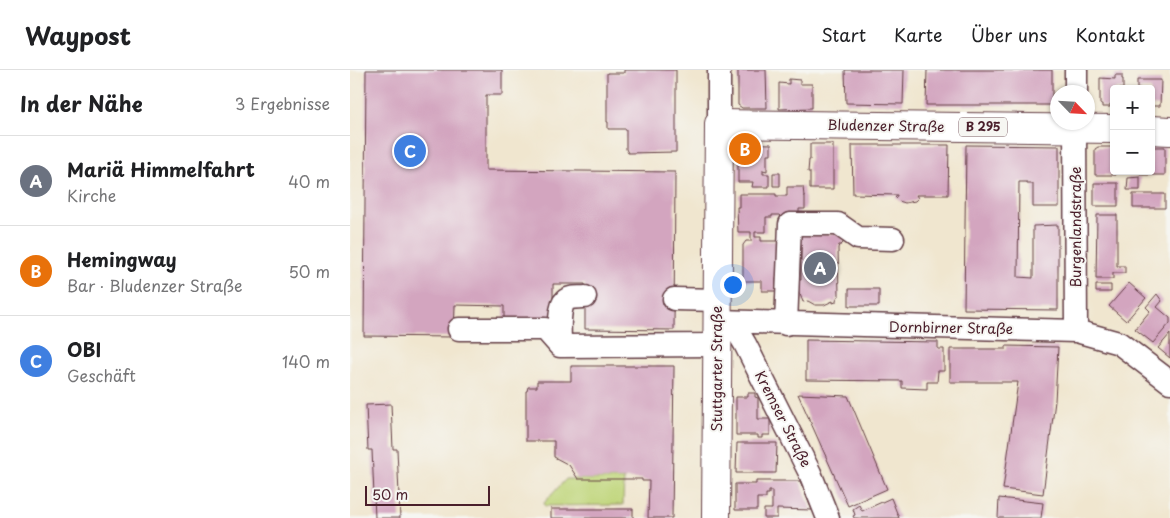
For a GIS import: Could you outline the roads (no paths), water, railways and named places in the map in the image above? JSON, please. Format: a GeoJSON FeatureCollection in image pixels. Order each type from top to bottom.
{"type":"FeatureCollection","features":[{"type":"Feature","properties":{"kind":"main road","name":"Bludenzer Straße"},"geometry":{"type":"LineString","coordinates":[[719,124],[1050,125]]}},
{"type":"Feature","properties":{"kind":"main road","name":"Stuttgarter Straße"},"geometry":{"type":"LineString","coordinates":[[716,518],[721,322],[719,124]]}},
{"type":"Feature","properties":{"kind":"main road","name":"Bludenzer Straße"},"geometry":{"type":"LineString","coordinates":[[1095,127],[1110,129]]}},
{"type":"Feature","properties":{"kind":"main road"},"geometry":{"type":"LineString","coordinates":[[1155,130],[1170,131]]}},
{"type":"Feature","properties":{"kind":"street","name":"Stuttgarter Straße"},"geometry":{"type":"LineString","coordinates":[[719,70],[719,124]]}},
{"type":"Feature","properties":{"kind":"street"},"geometry":{"type":"LineString","coordinates":[[1076,70],[1076,85]]}},
{"type":"Feature","properties":{"kind":"street","name":"Burgenlandstraße"},"geometry":{"type":"LineString","coordinates":[[1075,130],[1076,331]]}},
{"type":"Feature","properties":{"kind":"street"},"geometry":{"type":"LineString","coordinates":[[786,324],[790,224],[838,224],[858,238],[894,239]]}},
{"type":"Feature","properties":{"kind":"street"},"geometry":{"type":"LineString","coordinates":[[560,346],[561,308],[564,301],[571,298],[585,297]]}},
{"type":"Feature","properties":{"kind":"street"},"geometry":{"type":"LineString","coordinates":[[674,299],[721,322]]}},
{"type":"Feature","properties":{"kind":"street"},"geometry":{"type":"LineString","coordinates":[[560,346],[721,322]]}},
{"type":"Feature","properties":{"kind":"street","name":"Dornbirner Straße"},"geometry":{"type":"LineString","coordinates":[[721,322],[1076,331],[1119,343],[1170,382]]}},
{"type":"Feature","properties":{"kind":"street","name":"Kremser Straße"},"geometry":{"type":"LineString","coordinates":[[721,322],[745,344],[810,473],[828,518]]}},
{"type":"Feature","properties":{"kind":"street"},"geometry":{"type":"LineString","coordinates":[[459,329],[545,329],[560,346]]}},
{"type":"Feature","properties":{"kind":"place","name":"Hemingway"},"geometry":{"type":"Point","coordinates":[745,149]}},
{"type":"Feature","properties":{"kind":"place","name":"OBI"},"geometry":{"type":"Point","coordinates":[410,151]}},
{"type":"Feature","properties":{"kind":"place","name":"Mariä Himmelfahrt"},"geometry":{"type":"Point","coordinates":[820,268]}}]}
